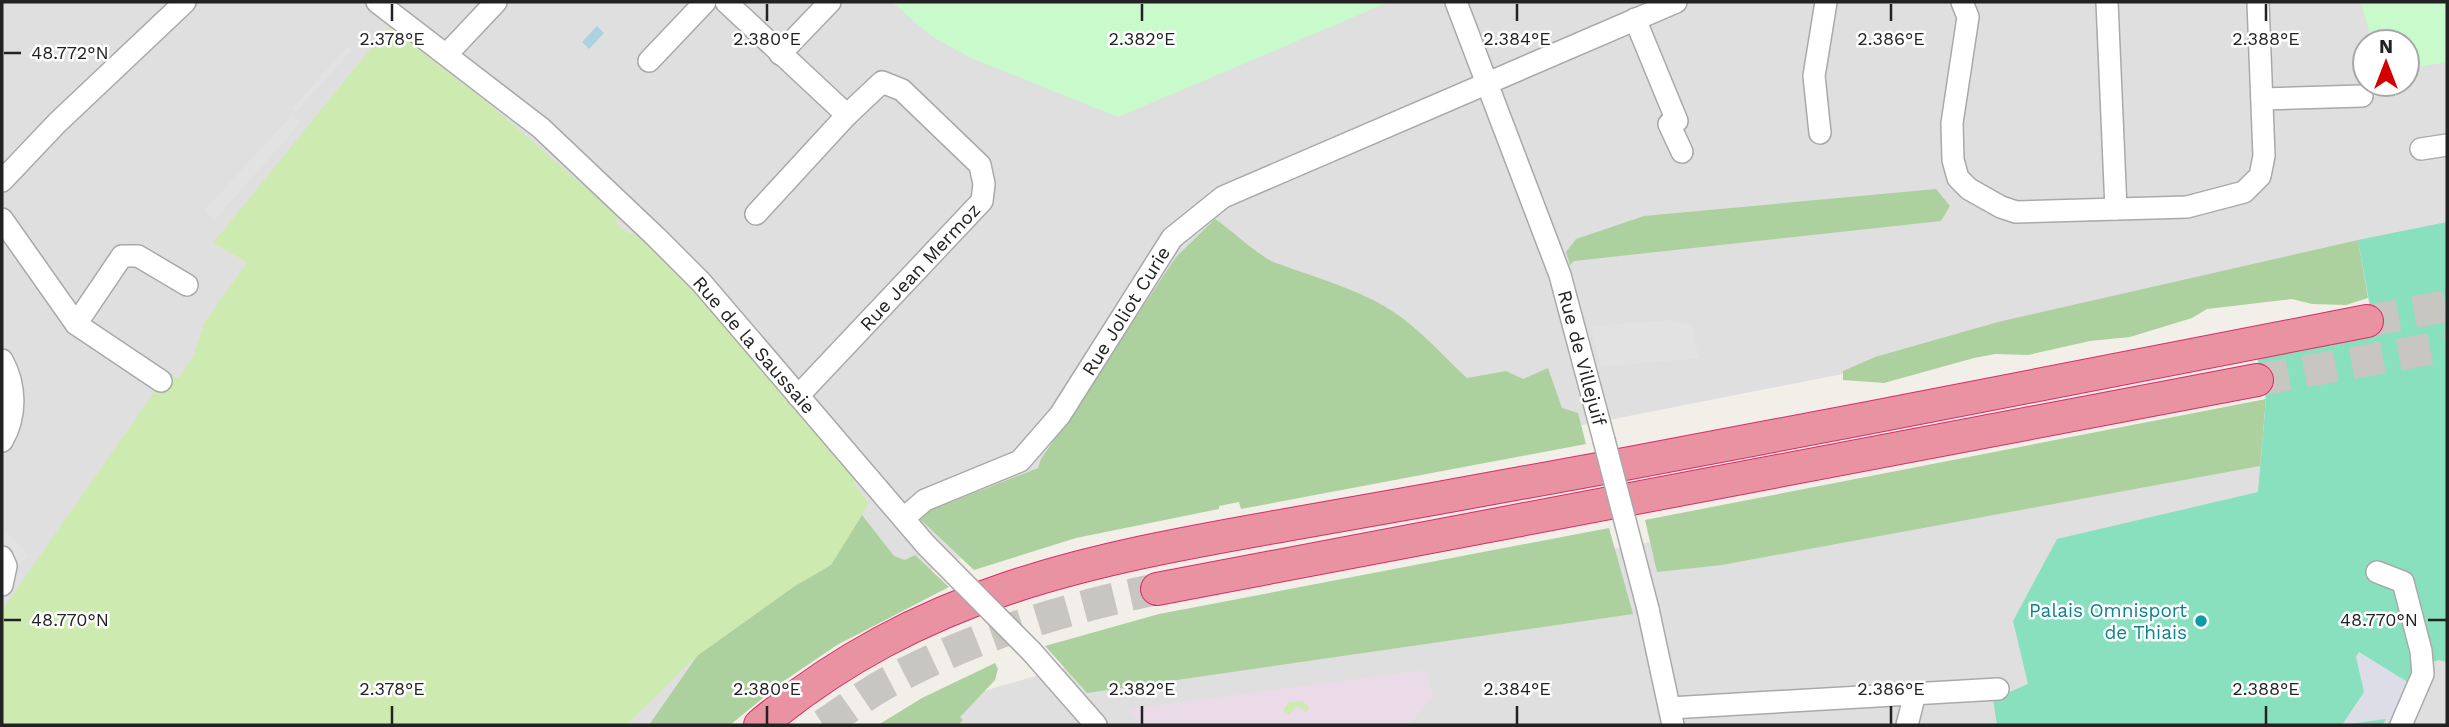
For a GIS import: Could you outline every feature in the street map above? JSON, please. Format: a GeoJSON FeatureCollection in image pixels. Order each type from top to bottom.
{"type":"FeatureCollection","features":[{"type":"Feature","properties":{"kind":"highway"},"geometry":{"type":"LineString","coordinates":[[760,725],[793,698],[866,650],[966,601],[1020,582],[1109,558],[1608,467],[2367,321]]}},
{"type":"Feature","properties":{"kind":"highway"},"geometry":{"type":"LineString","coordinates":[[1157,589],[2257,380]]}},
{"type":"Feature","properties":{"kind":"street"},"geometry":{"type":"LineString","coordinates":[[2,181],[57,123],[185,2]]}},
{"type":"Feature","properties":{"kind":"street","name":"Rue de la Saussaie"},"geometry":{"type":"LineString","coordinates":[[377,2],[541,128],[701,282],[926,545],[1031,652],[1096,725]]}},
{"type":"Feature","properties":{"kind":"street"},"geometry":{"type":"LineString","coordinates":[[447,54],[496,2]]}},
{"type":"Feature","properties":{"kind":"street"},"geometry":{"type":"LineString","coordinates":[[649,61],[705,2]]}},
{"type":"Feature","properties":{"kind":"street"},"geometry":{"type":"LineString","coordinates":[[726,2],[847,116],[755,214]]}},
{"type":"Feature","properties":{"kind":"street"},"geometry":{"type":"LineString","coordinates":[[780,54],[830,2]]}},
{"type":"Feature","properties":{"kind":"street","name":"Rue de Villejuif"},"geometry":{"type":"LineString","coordinates":[[1456,2],[1560,275],[1648,609],[1671,716]]}},
{"type":"Feature","properties":{"kind":"street","name":"Rue Joliot Curie"},"geometry":{"type":"LineString","coordinates":[[904,518],[925,500],[1020,461],[1060,415],[1172,238],[1223,197],[1487,81],[1676,2]]}},
{"type":"Feature","properties":{"kind":"street"},"geometry":{"type":"LineString","coordinates":[[1820,133],[1814,76],[1826,2]]}},
{"type":"Feature","properties":{"kind":"street"},"geometry":{"type":"LineString","coordinates":[[1962,2],[1968,17],[1951,139],[1958,178],[1988,201],[2016,212],[2188,207],[2244,192],[2260,176],[2264,156],[2258,2]]}},
{"type":"Feature","properties":{"kind":"street"},"geometry":{"type":"LineString","coordinates":[[2107,2],[2116,209]]}},
{"type":"Feature","properties":{"kind":"street"},"geometry":{"type":"LineString","coordinates":[[1635,19],[1677,121],[1669,124],[1682,152]]}},
{"type":"Feature","properties":{"kind":"street","name":"Rue Jean Mermoz"},"geometry":{"type":"LineString","coordinates":[[799,396],[982,201],[984,184],[980,165],[902,90],[882,82],[847,116]]}},
{"type":"Feature","properties":{"kind":"street"},"geometry":{"type":"LineString","coordinates":[[2262,99],[2351,96]]}},
{"type":"Feature","properties":{"kind":"street"},"geometry":{"type":"LineString","coordinates":[[2420,149],[2447,145]]}},
{"type":"Feature","properties":{"kind":"street"},"geometry":{"type":"LineString","coordinates":[[2,219],[76,324],[161,381]]}},
{"type":"Feature","properties":{"kind":"street"},"geometry":{"type":"LineString","coordinates":[[76,324],[122,256],[138,256],[187,285]]}},
{"type":"Feature","properties":{"kind":"street"},"geometry":{"type":"LineString","coordinates":[[2,360],[10,380],[13,399],[11,419],[2,440]]}},
{"type":"Feature","properties":{"kind":"street"},"geometry":{"type":"LineString","coordinates":[[2,557],[6,566],[2,585]]}},
{"type":"Feature","properties":{"kind":"street"},"geometry":{"type":"LineString","coordinates":[[2377,572],[2403,582],[2420,652],[2423,674],[2401,725]]}},
{"type":"Feature","properties":{"kind":"street"},"geometry":{"type":"LineString","coordinates":[[1671,716],[1998,689]]}},
{"type":"Feature","properties":{"kind":"street"},"geometry":{"type":"LineString","coordinates":[[1907,725],[1915,694]]}},
{"type":"Feature","properties":{"kind":"shaded area"},"geometry":{"type":"Polygon","coordinates":[[[2,2],[2447,2],[2447,725],[902,725],[933,706],[1131,648],[1529,564],[2389,407],[2363,272],[1578,426],[962,558],[841,608],[709,725],[2,725],[2,2]]]}},
{"type":"Feature","properties":{"kind":"shaded area"},"geometry":{"type":"Polygon","coordinates":[[[348,46],[352,50],[295,113],[291,109],[348,46]]]}},
{"type":"Feature","properties":{"kind":"shaded area"},"geometry":{"type":"Polygon","coordinates":[[[292,115],[301,122],[214,220],[204,211],[292,115]]]}},
{"type":"Feature","properties":{"kind":"shaded area"},"geometry":{"type":"Polygon","coordinates":[[[1672,320],[1691,325],[1700,358],[1601,367],[1591,326],[1672,320]]]}},
{"type":"Feature","properties":{"kind":"shaded area"},"geometry":{"type":"Polygon","coordinates":[[[2,527],[29,556],[18,566],[2,548],[2,527]]]}},
{"type":"Feature","properties":{"kind":"shaded area"},"geometry":{"type":"Polygon","coordinates":[[[2359,652],[2414,686],[2395,725],[2383,725],[2386,719],[2342,725],[2364,692],[2356,657],[2359,652]]]}},
{"type":"Feature","properties":{"kind":"shaded area"},"geometry":{"type":"Polygon","coordinates":[[[1427,670],[1430,690],[1434,696],[1408,725],[1141,725],[1128,709],[1427,670]]]}},
{"type":"Feature","properties":{"kind":"green space"},"geometry":{"type":"Polygon","coordinates":[[[892,2],[1389,2],[1118,117],[971,58],[931,36],[892,2]]]}},
{"type":"Feature","properties":{"kind":"green space"},"geometry":{"type":"Polygon","coordinates":[[[2361,2],[2447,2],[2447,62],[2421,67],[2421,28],[2368,28],[2361,2]]]}},
{"type":"Feature","properties":{"kind":"green space"},"geometry":{"type":"Polygon","coordinates":[[[388,27],[485,100],[618,216],[616,224],[626,232],[648,238],[707,307],[751,350],[855,480],[853,483],[869,503],[831,565],[795,586],[697,656],[626,725],[2,725],[2,610],[159,385],[163,388],[173,375],[179,378],[194,355],[204,323],[247,262],[213,243],[388,27]]]}},
{"type":"Feature","properties":{"kind":"green space"},"geometry":{"type":"Polygon","coordinates":[[[1936,189],[1950,206],[1941,221],[1574,261],[1570,265],[1566,252],[1576,239],[1644,216],[1936,189]]]}},
{"type":"Feature","properties":{"kind":"green space"},"geometry":{"type":"Polygon","coordinates":[[[1215,219],[1269,260],[1353,291],[1395,313],[1467,378],[1506,371],[1523,379],[1548,368],[1562,408],[1578,413],[1586,444],[1241,509],[1239,502],[1219,506],[1219,509],[1076,538],[974,570],[920,519],[921,514],[1038,468],[1041,459],[1176,257],[1215,219]]]}},
{"type":"Feature","properties":{"kind":"green space"},"geometry":{"type":"Polygon","coordinates":[[[2447,222],[2447,662],[2439,660],[2418,667],[2395,725],[1997,725],[1993,699],[2028,684],[2013,621],[2057,539],[2258,492],[2266,399],[2255,347],[2374,328],[2358,240],[2447,222]]]}},
{"type":"Feature","properties":{"kind":"green space"},"geometry":{"type":"Polygon","coordinates":[[[2358,240],[2368,298],[2346,305],[2312,304],[2292,299],[2207,309],[2192,318],[2130,337],[2090,341],[2028,355],[1995,354],[1884,383],[1843,380],[1843,371],[1875,357],[1998,322],[2358,240]]]}},
{"type":"Feature","properties":{"kind":"green space"},"geometry":{"type":"Polygon","coordinates":[[[2266,399],[2260,466],[1722,565],[1657,572],[1645,520],[2266,399]]]}},
{"type":"Feature","properties":{"kind":"green space"},"geometry":{"type":"Polygon","coordinates":[[[862,515],[894,556],[905,560],[915,555],[949,587],[837,645],[784,681],[730,725],[649,725],[697,656],[795,586],[831,565],[862,515]]]}},
{"type":"Feature","properties":{"kind":"green space"},"geometry":{"type":"Polygon","coordinates":[[[1609,528],[1633,614],[1087,693],[1045,646],[1159,614],[1609,528]]]}},
{"type":"Feature","properties":{"kind":"green space"},"geometry":{"type":"Polygon","coordinates":[[[995,663],[998,669],[995,680],[960,717],[963,720],[958,725],[878,725],[922,698],[995,663]]]}},
{"type":"Feature","properties":{"kind":"green space"},"geometry":{"type":"Polygon","coordinates":[[[1302,701],[1309,707],[1307,713],[1297,706],[1289,715],[1283,710],[1289,702],[1302,701]]]}},
{"type":"Feature","properties":{"kind":"water"},"geometry":{"type":"Polygon","coordinates":[[[597,26],[604,33],[589,49],[582,42],[597,26]]]}},
{"type":"Feature","properties":{"kind":"tunnel"},"geometry":{"type":"LineString","coordinates":[[2367,321],[2447,306]]}},
{"type":"Feature","properties":{"kind":"tunnel"},"geometry":{"type":"LineString","coordinates":[[2257,380],[2447,346]]}},
{"type":"Feature","properties":{"kind":"tunnel"},"geometry":{"type":"LineString","coordinates":[[823,725],[881,686],[954,650],[1053,615],[1157,589]]}},
{"type":"Feature","properties":{"kind":"place","name":"Palais Omnisport de Thiais"},"geometry":{"type":"Point","coordinates":[2201,621]}}]}
